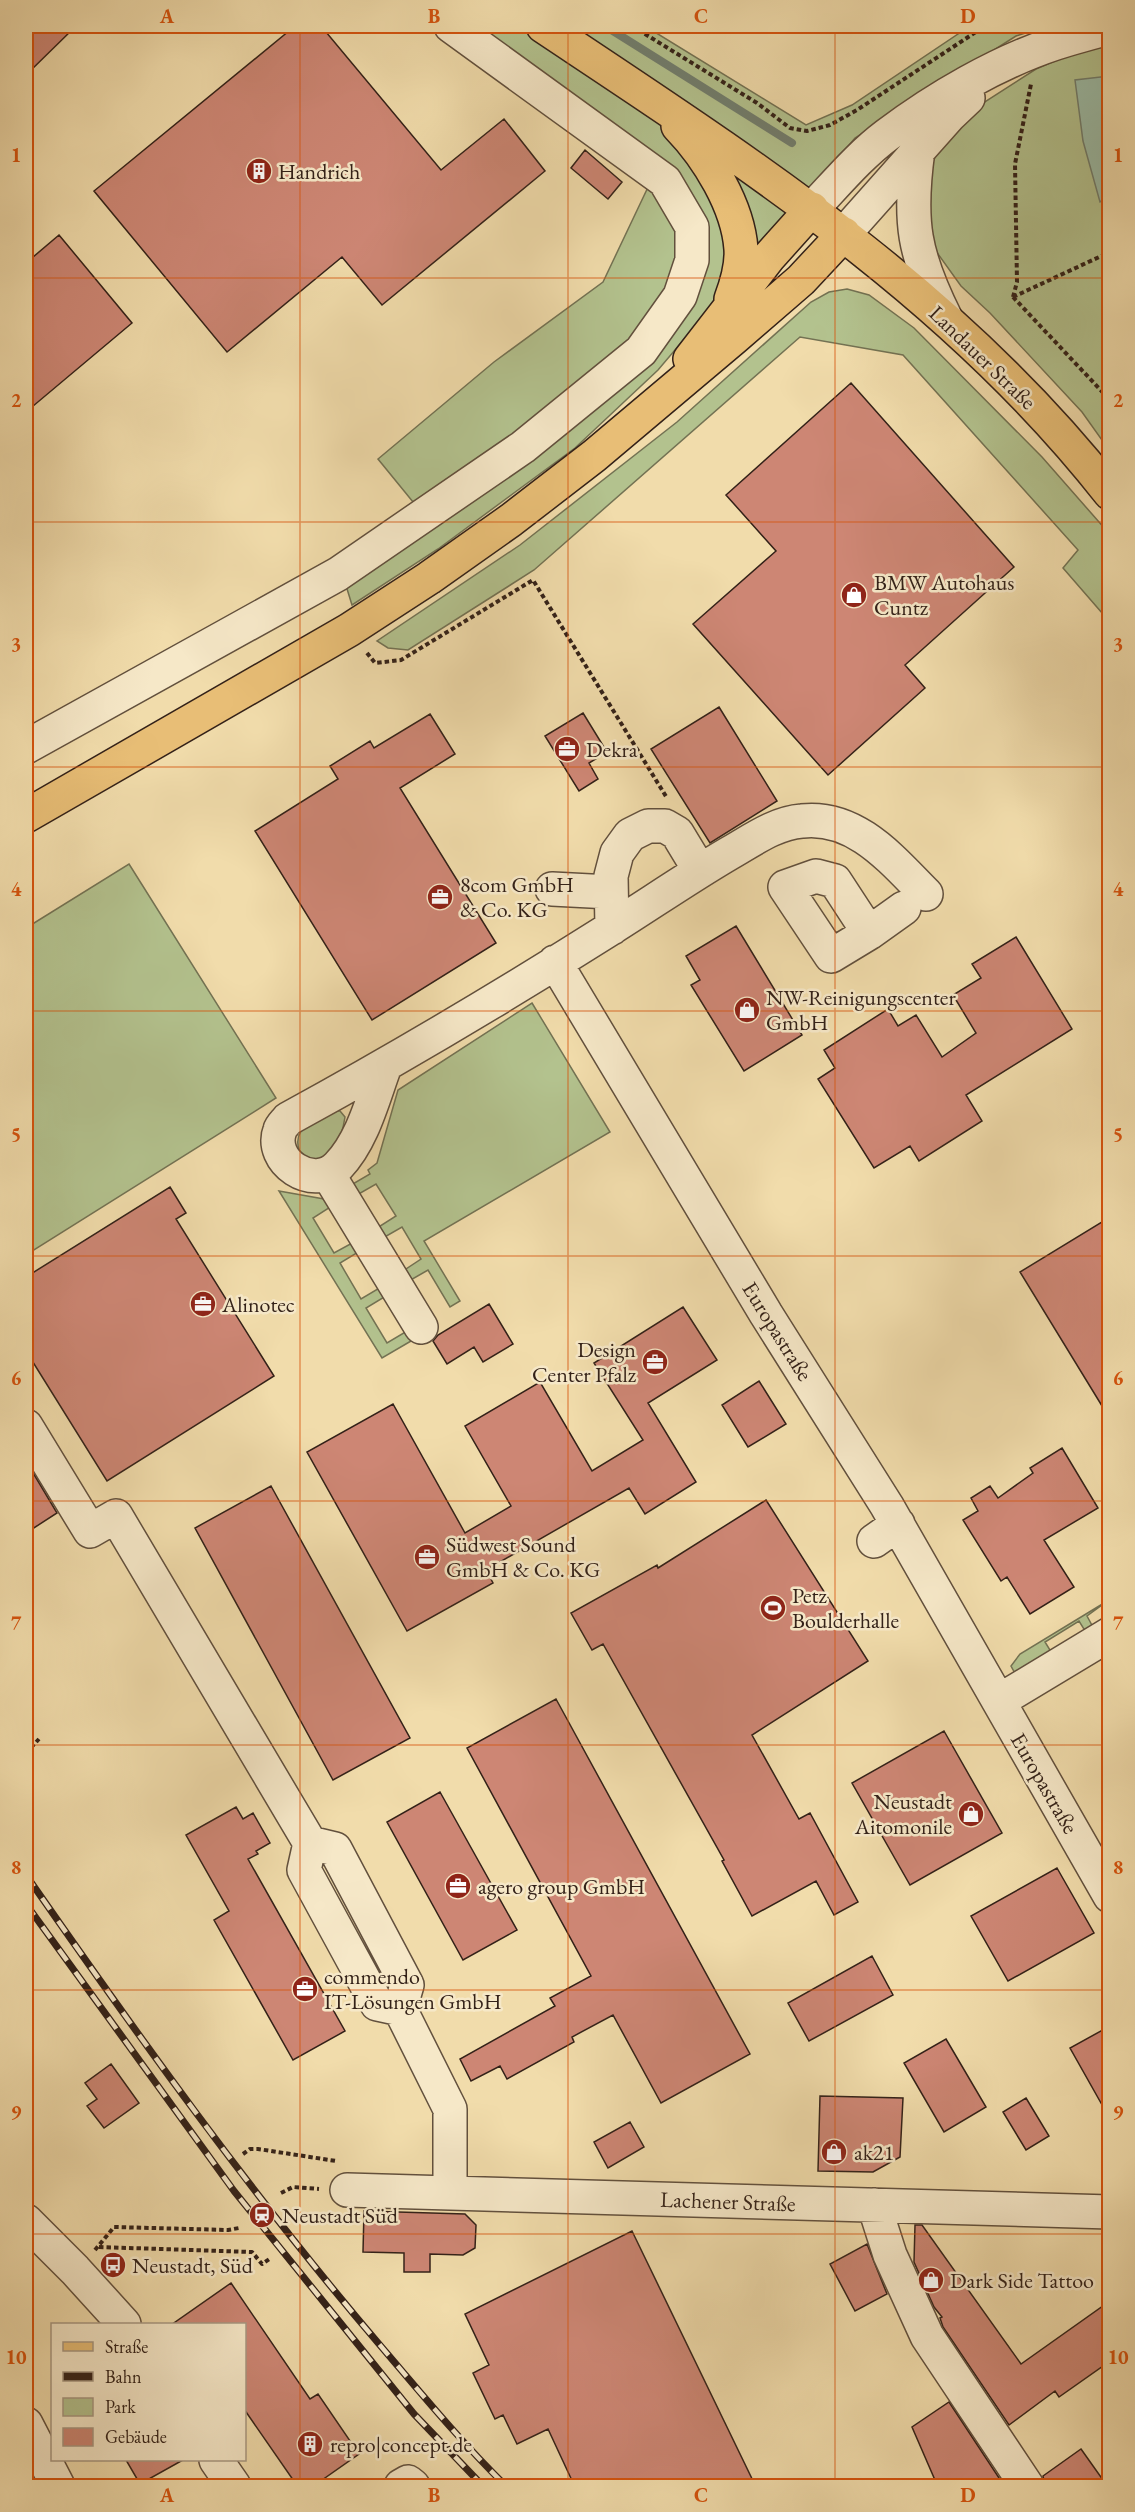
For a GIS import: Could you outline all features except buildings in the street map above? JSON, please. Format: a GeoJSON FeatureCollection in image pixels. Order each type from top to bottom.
{"type":"FeatureCollection","features":[{"type":"Feature","properties":{"kind":"main road"},"geometry":{"type":"LineString","coordinates":[[543,26],[650,97],[681,129],[704,160],[725,195],[738,228],[741,251],[739,277],[728,309]]}},
{"type":"Feature","properties":{"kind":"main road","name":"Landauer Straße"},"geometry":{"type":"LineString","coordinates":[[650,97],[812,209],[946,319],[999,368],[1047,419],[1110,494]]}},
{"type":"Feature","properties":{"kind":"main road"},"geometry":{"type":"LineString","coordinates":[[660,399],[728,309],[812,209]]}},
{"type":"Feature","properties":{"kind":"main road"},"geometry":{"type":"LineString","coordinates":[[26,816],[349,630],[429,578],[511,520],[594,456],[734,338],[801,280],[844,234]]}},
{"type":"Feature","properties":{"kind":"street"},"geometry":{"type":"LineString","coordinates":[[26,747],[338,574],[523,447],[641,351],[680,296],[692,260],[692,227],[665,180],[451,26]]}},
{"type":"Feature","properties":{"kind":"street"},"geometry":{"type":"LineString","coordinates":[[812,209],[857,162],[886,136],[929,106],[973,80],[1020,58],[1055,43],[1110,27]]}},
{"type":"Feature","properties":{"kind":"street"},"geometry":{"type":"LineString","coordinates":[[844,234],[957,108],[1020,58]]}},
{"type":"Feature","properties":{"kind":"street"},"geometry":{"type":"LineString","coordinates":[[918,150],[912,194],[915,238],[926,280],[946,319]]}},
{"type":"Feature","properties":{"kind":"street"},"geometry":{"type":"LineString","coordinates":[[385,1066],[351,1149],[337,1167],[328,1174],[318,1177],[306,1176],[294,1169],[284,1157],[278,1144],[280,1129],[288,1119],[385,1066],[761,834],[785,824],[804,820],[842,825],[867,838],[915,901],[869,933]]}},
{"type":"Feature","properties":{"kind":"street"},"geometry":{"type":"LineString","coordinates":[[612,928],[611,876],[617,853],[630,835],[648,825],[665,826],[677,833],[700,871]]}},
{"type":"Feature","properties":{"kind":"street"},"geometry":{"type":"LineString","coordinates":[[552,889],[610,892]]}},
{"type":"Feature","properties":{"kind":"street","name":"Europastraße"},"geometry":{"type":"LineString","coordinates":[[555,962],[766,1314],[886,1532],[999,1701],[1110,1896]]}},
{"type":"Feature","properties":{"kind":"street"},"geometry":{"type":"LineString","coordinates":[[328,1174],[421,1327]]}},
{"type":"Feature","properties":{"kind":"street"},"geometry":{"type":"LineString","coordinates":[[26,1426],[90,1531],[117,1516],[310,1843],[304,1870],[309,1880],[377,2004],[400,2009],[450,2109],[450,2193]]}},
{"type":"Feature","properties":{"kind":"street"},"geometry":{"type":"LineString","coordinates":[[999,1701],[1110,1635]]}},
{"type":"Feature","properties":{"kind":"street","name":"Lachener Straße"},"geometry":{"type":"LineString","coordinates":[[342,2176],[450,2193],[1110,2212]]}},
{"type":"Feature","properties":{"kind":"street"},"geometry":{"type":"LineString","coordinates":[[874,2205],[898,2275],[927,2336],[1027,2487]]}},
{"type":"Feature","properties":{"kind":"street"},"geometry":{"type":"LineString","coordinates":[[26,2221],[75,2270],[121,2323]]}},
{"type":"Feature","properties":{"kind":"street"},"geometry":{"type":"LineString","coordinates":[[26,2424],[58,2487]]}},
{"type":"Feature","properties":{"kind":"street"},"geometry":{"type":"LineString","coordinates":[[217,2461],[234,2487]]}},
{"type":"Feature","properties":{"kind":"street"},"geometry":{"type":"LineString","coordinates":[[401,2487],[408,2481],[413,2487]]}},
{"type":"Feature","properties":{"kind":"path"},"geometry":{"type":"LineString","coordinates":[[632,26],[757,103],[790,128],[807,131],[830,125],[857,110],[985,26]]}},
{"type":"Feature","properties":{"kind":"path"},"geometry":{"type":"LineString","coordinates":[[1013,297],[1017,282],[1015,164],[1032,86],[1020,58]]}},
{"type":"Feature","properties":{"kind":"path"},"geometry":{"type":"LineString","coordinates":[[1013,297],[1110,252]]}},
{"type":"Feature","properties":{"kind":"path"},"geometry":{"type":"LineString","coordinates":[[1013,297],[1110,400]]}},
{"type":"Feature","properties":{"kind":"path"},"geometry":{"type":"LineString","coordinates":[[349,630],[375,663],[401,660],[533,580],[666,795],[677,833]]}},
{"type":"Feature","properties":{"kind":"path"},"geometry":{"type":"LineString","coordinates":[[26,1753],[39,1739]]}},
{"type":"Feature","properties":{"kind":"path"},"geometry":{"type":"LineString","coordinates":[[243,2154],[250,2149],[258,2150],[342,2176]]}},
{"type":"Feature","properties":{"kind":"path"},"geometry":{"type":"LineString","coordinates":[[281,2193],[293,2187],[342,2176]]}},
{"type":"Feature","properties":{"kind":"path"},"geometry":{"type":"LineString","coordinates":[[114,2227],[228,2230],[239,2228]]}},
{"type":"Feature","properties":{"kind":"path"},"geometry":{"type":"LineString","coordinates":[[99,2247],[252,2252],[262,2264],[271,2258]]}},
{"type":"Feature","properties":{"kind":"green space"},"geometry":{"type":"Polygon","coordinates":[[[473,26],[645,26],[806,125],[852,105],[970,26],[1047,26],[1016,36],[855,138],[658,370],[575,448],[438,549],[352,605],[344,579],[431,524],[378,459],[494,362],[603,282],[659,164],[597,111],[473,26]]]}},
{"type":"Feature","properties":{"kind":"green space"},"geometry":{"type":"Polygon","coordinates":[[[1109,45],[1109,450],[1082,412],[990,313],[961,286],[933,247],[923,180],[940,148],[983,103],[1036,69],[1069,55],[1109,45]]]}},
{"type":"Feature","properties":{"kind":"green space"},"geometry":{"type":"Polygon","coordinates":[[[847,289],[869,295],[914,328],[1042,457],[1106,530],[1110,536],[1109,621],[1063,568],[1078,550],[903,355],[800,337],[534,570],[408,650],[388,648],[377,641],[520,545],[677,422],[811,302],[829,292],[847,289]]]}},
{"type":"Feature","properties":{"kind":"green space"},"geometry":{"type":"Polygon","coordinates":[[[129,864],[276,1098],[26,1255],[26,928],[129,864]]]}},
{"type":"Feature","properties":{"kind":"green space"},"geometry":{"type":"Polygon","coordinates":[[[532,1003],[610,1132],[424,1241],[460,1301],[450,1307],[428,1270],[409,1281],[403,1271],[421,1259],[402,1227],[383,1238],[377,1228],[396,1216],[376,1184],[357,1195],[351,1185],[370,1174],[368,1170],[377,1163],[398,1090],[532,1003]]]}},
{"type":"Feature","properties":{"kind":"green space"},"geometry":{"type":"Polygon","coordinates":[[[331,1110],[340,1111],[345,1117],[337,1144],[316,1162],[304,1160],[299,1150],[299,1135],[308,1124],[331,1110]]]}},
{"type":"Feature","properties":{"kind":"green space"},"geometry":{"type":"Polygon","coordinates":[[[279,1191],[324,1199],[332,1206],[313,1218],[334,1253],[354,1242],[360,1251],[340,1263],[361,1299],[381,1287],[386,1296],[366,1308],[387,1343],[407,1331],[423,1334],[382,1358],[279,1191]]]}},
{"type":"Feature","properties":{"kind":"green space"},"geometry":{"type":"Polygon","coordinates":[[[1109,1600],[1087,1616],[1094,1629],[1087,1634],[1079,1621],[1045,1642],[1053,1655],[1017,1677],[1011,1666],[1020,1654],[1109,1600]]]}},
{"type":"Feature","properties":{"kind":"shaded area"},"geometry":{"type":"Polygon","coordinates":[[[1109,76],[1109,197],[1100,202],[1083,141],[1075,80],[1109,76]]]}},
{"type":"Feature","properties":{"kind":"waterway"},"geometry":{"type":"LineString","coordinates":[[605,26],[792,143]]}},
{"type":"Feature","properties":{"kind":"railway"},"geometry":{"type":"LineString","coordinates":[[26,1875],[153,2055],[241,2173],[332,2288],[425,2398],[506,2486]]}},
{"type":"Feature","properties":{"kind":"railway"},"geometry":{"type":"LineString","coordinates":[[26,1904],[234,2191],[414,2414],[483,2486]]}},
{"type":"Feature","properties":{"kind":"place","name":"Handrich"},"geometry":{"type":"Point","coordinates":[259,171]}},
{"type":"Feature","properties":{"kind":"place","name":"BMW Autohaus Cuntz"},"geometry":{"type":"Point","coordinates":[854,595]}},
{"type":"Feature","properties":{"kind":"place","name":"Dekra"},"geometry":{"type":"Point","coordinates":[567,749]}},
{"type":"Feature","properties":{"kind":"place","name":"8com GmbH & Co. KG"},"geometry":{"type":"Point","coordinates":[440,897]}},
{"type":"Feature","properties":{"kind":"place","name":"NW-Reinigungscenter GmbH"},"geometry":{"type":"Point","coordinates":[747,1010]}},
{"type":"Feature","properties":{"kind":"place","name":"Alinotec"},"geometry":{"type":"Point","coordinates":[203,1304]}},
{"type":"Feature","properties":{"kind":"place","name":"Design Center Pfalz"},"geometry":{"type":"Point","coordinates":[655,1362]}},
{"type":"Feature","properties":{"kind":"place","name":"Südwest Sound GmbH & Co. KG"},"geometry":{"type":"Point","coordinates":[427,1557]}},
{"type":"Feature","properties":{"kind":"place","name":"Petz Boulderhalle"},"geometry":{"type":"Point","coordinates":[773,1608]}},
{"type":"Feature","properties":{"kind":"place","name":"Neustadt Aitomonile"},"geometry":{"type":"Point","coordinates":[971,1814]}},
{"type":"Feature","properties":{"kind":"place","name":"agero group GmbH"},"geometry":{"type":"Point","coordinates":[458,1886]}},
{"type":"Feature","properties":{"kind":"place","name":"commendo IT-Lösungen GmbH"},"geometry":{"type":"Point","coordinates":[305,1989]}},
{"type":"Feature","properties":{"kind":"place","name":"ak21"},"geometry":{"type":"Point","coordinates":[834,2152]}},
{"type":"Feature","properties":{"kind":"place","name":"Neustadt Süd"},"geometry":{"type":"Point","coordinates":[262,2215]}},
{"type":"Feature","properties":{"kind":"place","name":"Neustadt, Süd"},"geometry":{"type":"Point","coordinates":[113,2265]}},
{"type":"Feature","properties":{"kind":"place","name":"Dark Side Tattoo"},"geometry":{"type":"Point","coordinates":[931,2280]}},
{"type":"Feature","properties":{"kind":"place","name":"repro|concept.de"},"geometry":{"type":"Point","coordinates":[310,2444]}}]}
